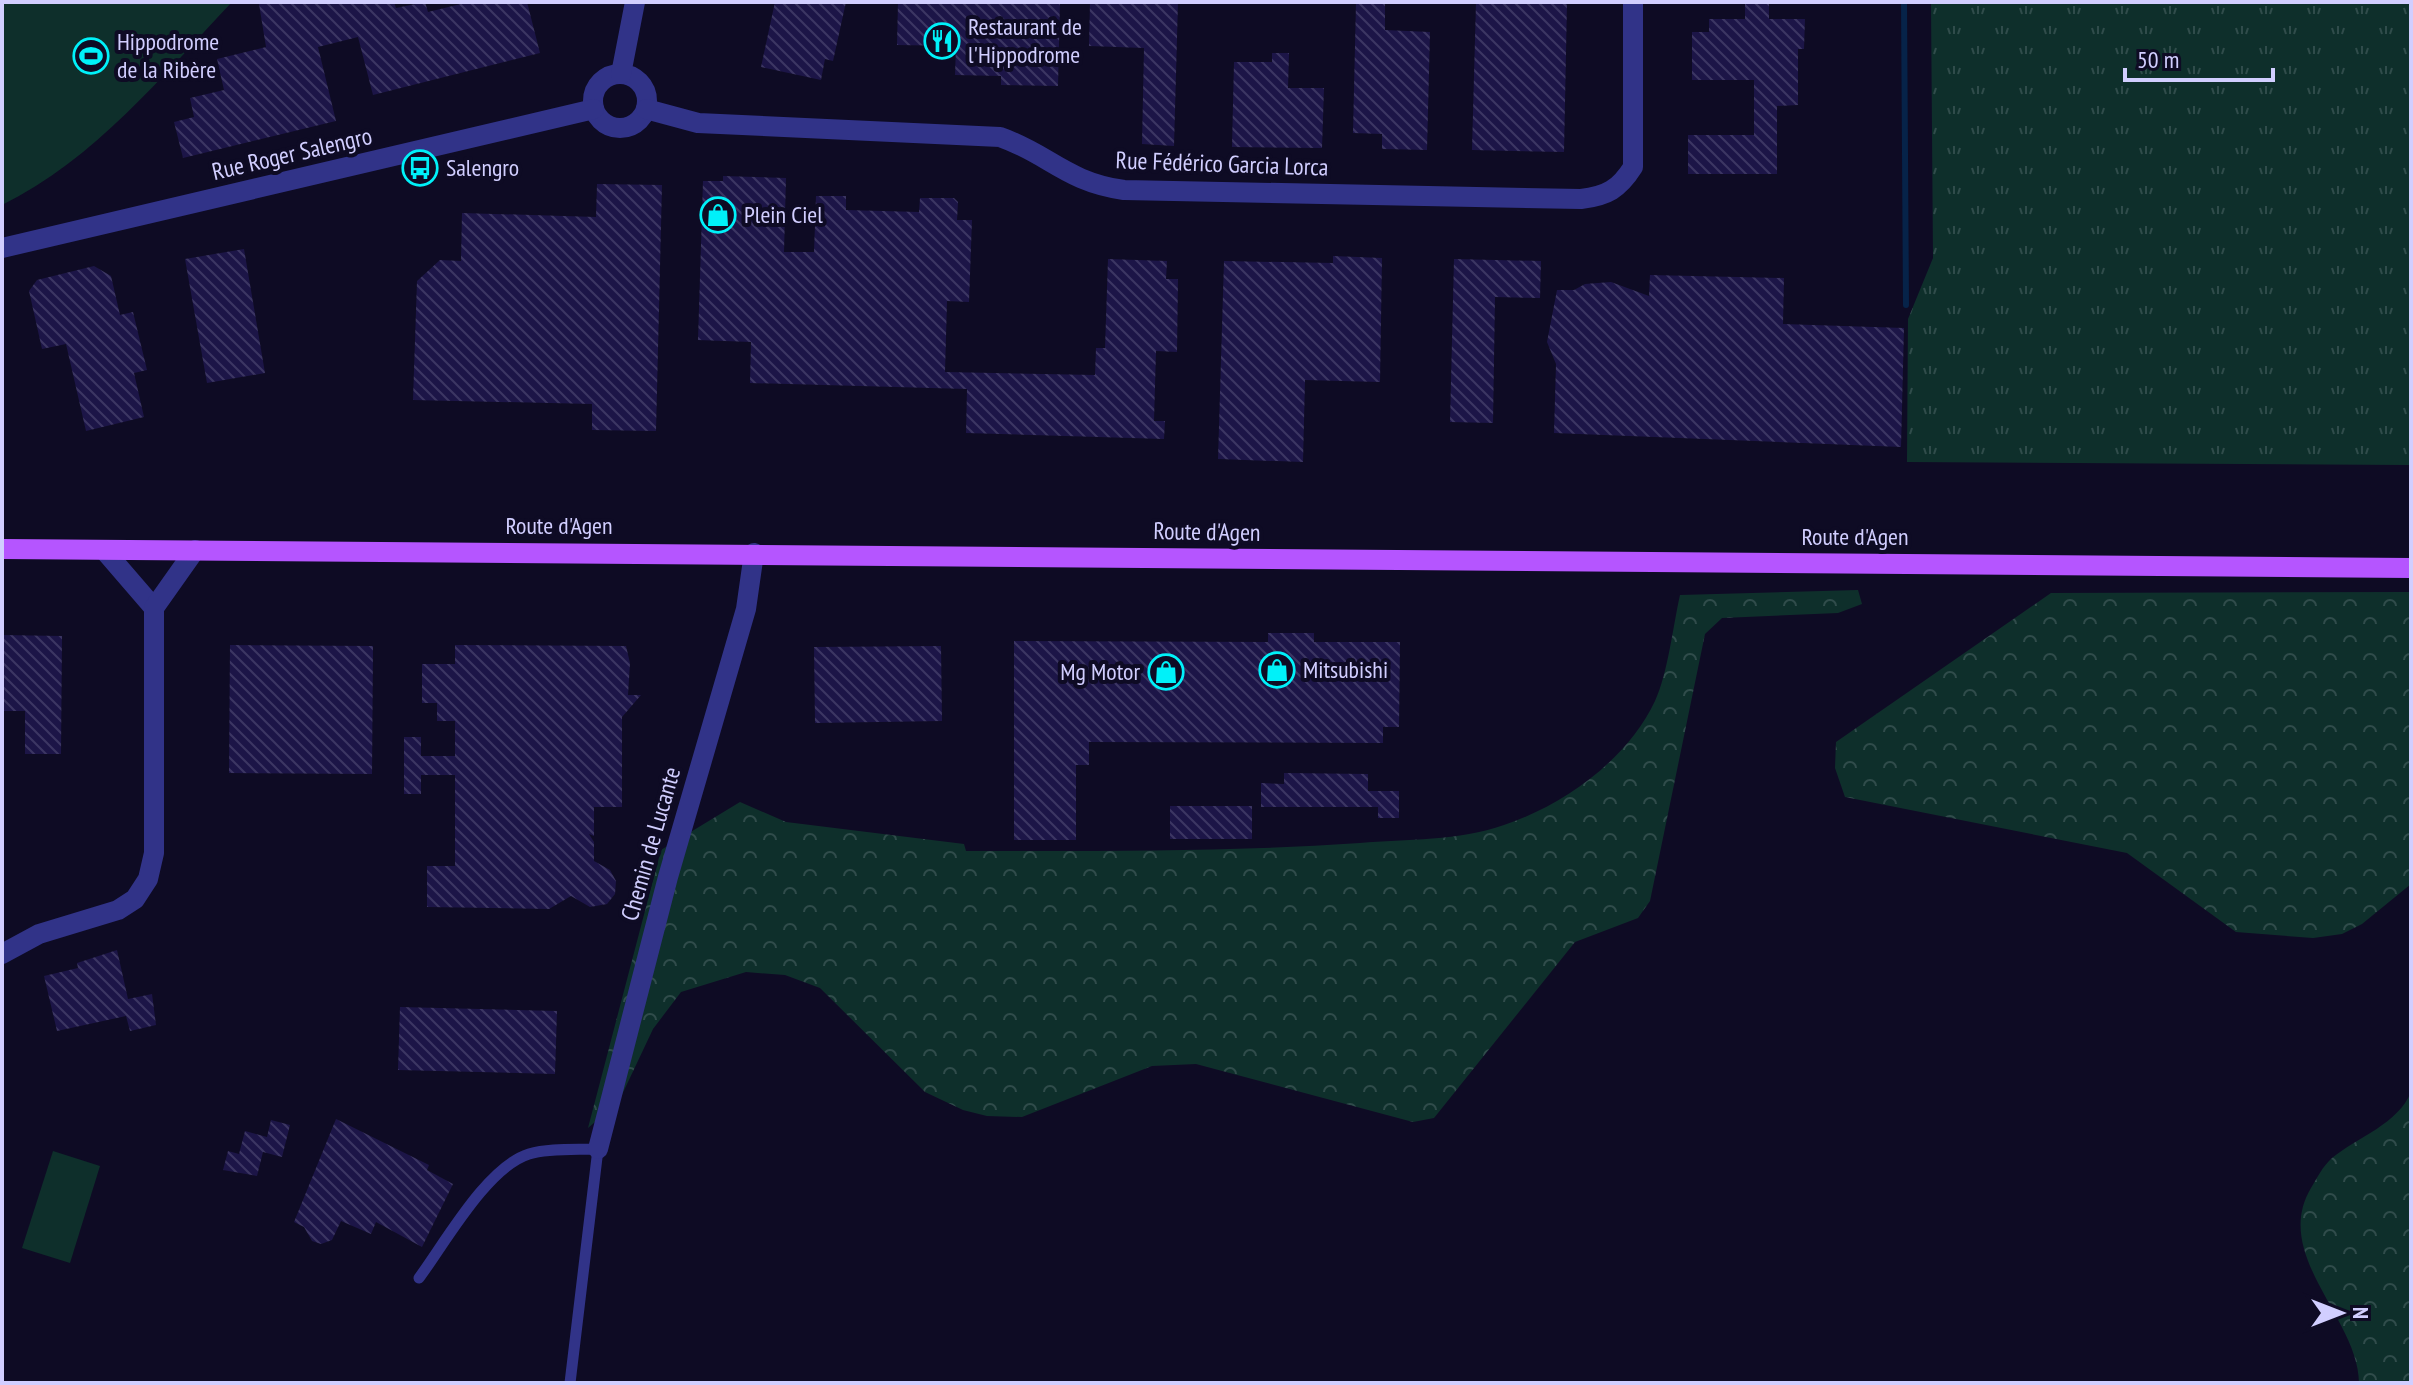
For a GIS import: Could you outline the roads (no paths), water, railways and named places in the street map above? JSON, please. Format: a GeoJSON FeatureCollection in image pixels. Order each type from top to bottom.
{"type":"FeatureCollection","features":[{"type":"Feature","properties":{"kind":"main road","name":"Route d'Agen"},"geometry":{"type":"LineString","coordinates":[[2,549],[2411,568]]}},
{"type":"Feature","properties":{"kind":"street"},"geometry":{"type":"LineString","coordinates":[[621,74],[635,2]]}},
{"type":"Feature","properties":{"kind":"street","name":"Rue Fédérico Garcia Lorca"},"geometry":{"type":"LineString","coordinates":[[646,109],[698,123],[1000,137],[1021,144],[1087,184],[1124,190],[1603,197],[1622,184],[1633,167],[1633,2]]}},
{"type":"Feature","properties":{"kind":"street"},"geometry":{"type":"LineString","coordinates":[[621,74],[642,85],[646,109],[636,123],[620,129],[604,123],[594,109],[598,85],[621,74]]}},
{"type":"Feature","properties":{"kind":"street","name":"Rue Roger Salengro"},"geometry":{"type":"LineString","coordinates":[[2,248],[594,109]]}},
{"type":"Feature","properties":{"kind":"street"},"geometry":{"type":"LineString","coordinates":[[104,550],[154,608]]}},
{"type":"Feature","properties":{"kind":"street"},"geometry":{"type":"LineString","coordinates":[[2,954],[39,934],[118,910],[135,899],[148,879],[154,853],[154,608],[195,550]]}},
{"type":"Feature","properties":{"kind":"street","name":"Chemin de Lucante"},"geometry":{"type":"LineString","coordinates":[[598,1149],[668,877],[746,609],[754,553]]}},
{"type":"Feature","properties":{"kind":"lane"},"geometry":{"type":"LineString","coordinates":[[419,1278],[480,1195],[515,1160],[532,1153],[598,1149],[570,1383]]}},
{"type":"Feature","properties":{"kind":"waterway"},"geometry":{"type":"LineString","coordinates":[[1904,2],[1906,305]]}},
{"type":"Feature","properties":{"kind":"place","name":"Restaurant de l'Hippodrome"},"geometry":{"type":"Point","coordinates":[942,41]}},
{"type":"Feature","properties":{"kind":"place","name":"Hippodrome de la Ribère"},"geometry":{"type":"Point","coordinates":[91,56]}},
{"type":"Feature","properties":{"kind":"place","name":"Salengro"},"geometry":{"type":"Point","coordinates":[420,168]}},
{"type":"Feature","properties":{"kind":"place","name":"Plein Ciel"},"geometry":{"type":"Point","coordinates":[718,215]}},
{"type":"Feature","properties":{"kind":"place","name":"Mitsubishi"},"geometry":{"type":"Point","coordinates":[1277,670]}},
{"type":"Feature","properties":{"kind":"place","name":"Mg Motor"},"geometry":{"type":"Point","coordinates":[1166,672]}}]}
